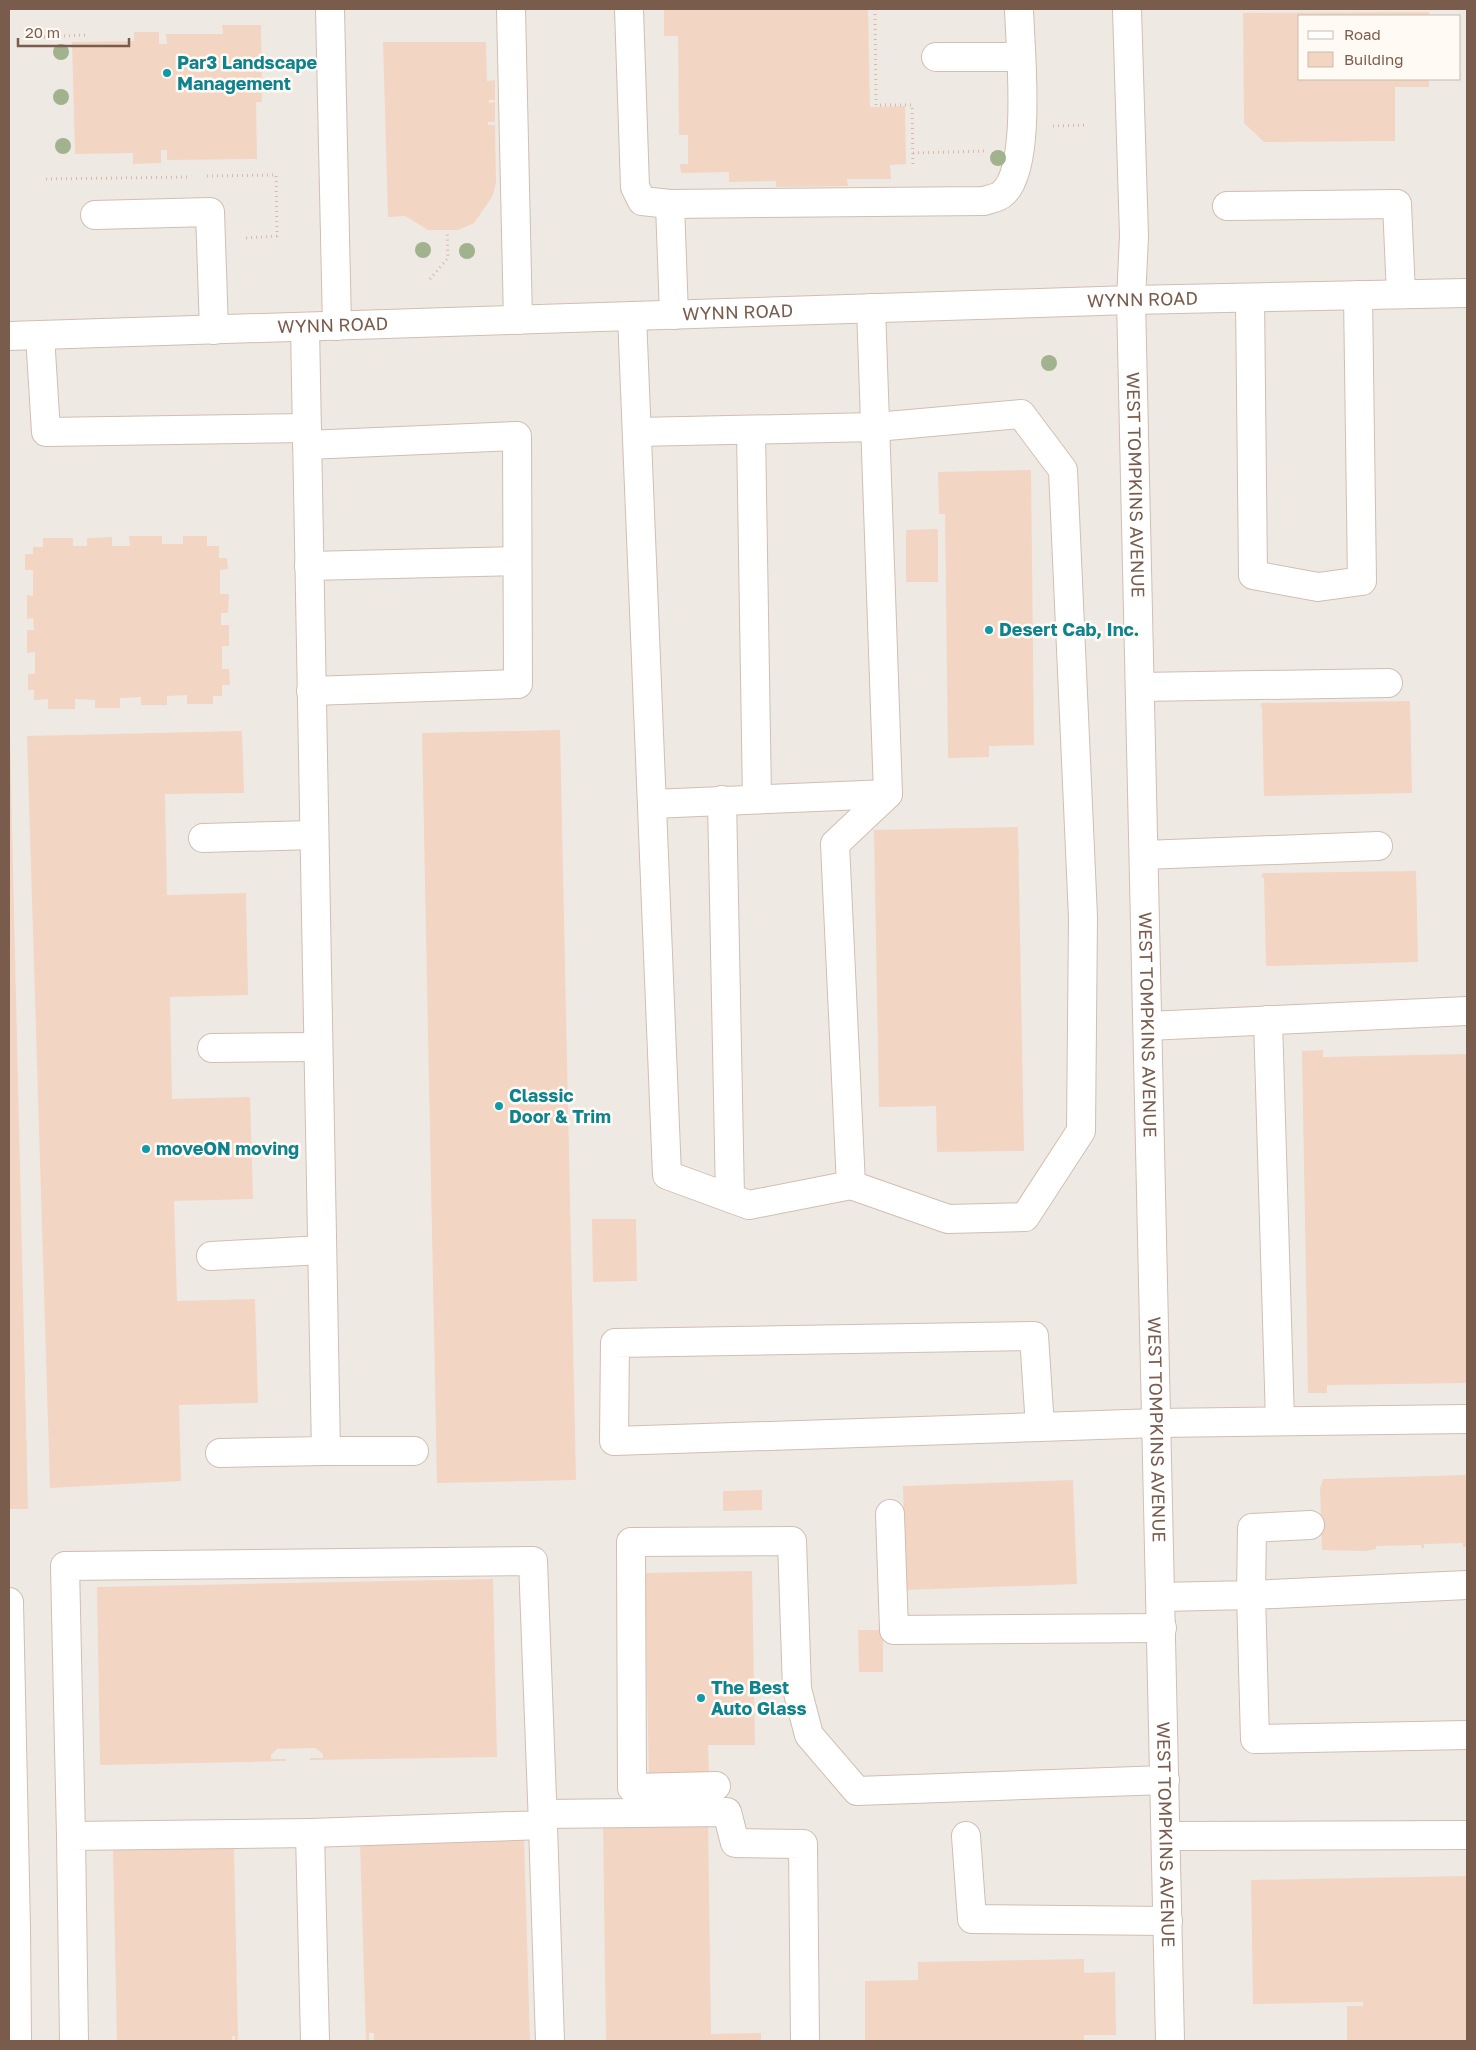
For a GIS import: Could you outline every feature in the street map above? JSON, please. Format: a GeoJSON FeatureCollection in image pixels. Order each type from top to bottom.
{"type":"FeatureCollection","features":[{"type":"Feature","properties":{"kind":"street"},"geometry":{"type":"LineString","coordinates":[[330,9],[337,326]]}},
{"type":"Feature","properties":{"kind":"street"},"geometry":{"type":"LineString","coordinates":[[510,9],[518,320]]}},
{"type":"Feature","properties":{"kind":"street"},"geometry":{"type":"LineString","coordinates":[[629,9],[634,187],[642,200],[670,204],[984,201],[1003,194],[1016,175],[1022,146],[1019,9]]}},
{"type":"Feature","properties":{"kind":"street","name":"WEST TOMPKINS AVENUE"},"geometry":{"type":"LineString","coordinates":[[1128,9],[1134,236],[1131,300],[1170,2041]]}},
{"type":"Feature","properties":{"kind":"street"},"geometry":{"type":"LineString","coordinates":[[936,57],[1020,57]]}},
{"type":"Feature","properties":{"kind":"street"},"geometry":{"type":"LineString","coordinates":[[670,204],[674,315]]}},
{"type":"Feature","properties":{"kind":"street"},"geometry":{"type":"LineString","coordinates":[[1227,206],[1397,204],[1401,294]]}},
{"type":"Feature","properties":{"kind":"street"},"geometry":{"type":"LineString","coordinates":[[95,215],[210,212],[214,330]]}},
{"type":"Feature","properties":{"kind":"street","name":"WYNN ROAD"},"geometry":{"type":"LineString","coordinates":[[9,336],[1131,300],[1467,292]]}},
{"type":"Feature","properties":{"kind":"street"},"geometry":{"type":"LineString","coordinates":[[1250,298],[1253,575],[1318,588],[1362,581],[1358,295]]}},
{"type":"Feature","properties":{"kind":"street"},"geometry":{"type":"LineString","coordinates":[[851,1185],[835,844],[888,794],[871,308]]}},
{"type":"Feature","properties":{"kind":"street"},"geometry":{"type":"LineString","coordinates":[[632,316],[667,1176],[749,1205],[851,1185],[948,1219],[1025,1217],[1081,1131],[1082,917],[1063,470],[1021,414],[876,427],[637,432]]}},
{"type":"Feature","properties":{"kind":"street"},"geometry":{"type":"LineString","coordinates":[[305,327],[326,1452]]}},
{"type":"Feature","properties":{"kind":"street"},"geometry":{"type":"LineString","coordinates":[[40,335],[46,432],[307,437],[517,436],[518,684],[311,691]]}},
{"type":"Feature","properties":{"kind":"street"},"geometry":{"type":"LineString","coordinates":[[750,430],[757,799]]}},
{"type":"Feature","properties":{"kind":"street"},"geometry":{"type":"LineString","coordinates":[[309,566],[517,561]]}},
{"type":"Feature","properties":{"kind":"street"},"geometry":{"type":"LineString","coordinates":[[1140,687],[1388,683]]}},
{"type":"Feature","properties":{"kind":"street"},"geometry":{"type":"LineString","coordinates":[[652,804],[888,794]]}},
{"type":"Feature","properties":{"kind":"street"},"geometry":{"type":"LineString","coordinates":[[722,800],[730,1197]]}},
{"type":"Feature","properties":{"kind":"street"},"geometry":{"type":"LineString","coordinates":[[203,838],[314,835]]}},
{"type":"Feature","properties":{"kind":"street"},"geometry":{"type":"LineString","coordinates":[[1144,855],[1378,846]]}},
{"type":"Feature","properties":{"kind":"street"},"geometry":{"type":"LineString","coordinates":[[1148,1026],[1467,1011]]}},
{"type":"Feature","properties":{"kind":"street"},"geometry":{"type":"LineString","coordinates":[[1268,1020],[1280,1421]]}},
{"type":"Feature","properties":{"kind":"street"},"geometry":{"type":"LineString","coordinates":[[212,1048],[318,1047]]}},
{"type":"Feature","properties":{"kind":"street"},"geometry":{"type":"LineString","coordinates":[[211,1256],[322,1250]]}},
{"type":"Feature","properties":{"kind":"street"},"geometry":{"type":"LineString","coordinates":[[1040,1427],[1034,1336],[615,1343],[614,1441],[1040,1427],[1157,1423],[1467,1419]]}},
{"type":"Feature","properties":{"kind":"street"},"geometry":{"type":"LineString","coordinates":[[220,1453],[414,1451]]}},
{"type":"Feature","properties":{"kind":"street"},"geometry":{"type":"LineString","coordinates":[[890,1514],[894,1630],[1162,1628]]}},
{"type":"Feature","properties":{"kind":"street"},"geometry":{"type":"LineString","coordinates":[[1310,1525],[1252,1528],[1251,1595],[1255,1739],[1467,1735]]}},
{"type":"Feature","properties":{"kind":"street"},"geometry":{"type":"LineString","coordinates":[[716,1786],[632,1788],[631,1542],[792,1541],[797,1689],[808,1735],[857,1791],[1165,1780]]}},
{"type":"Feature","properties":{"kind":"street"},"geometry":{"type":"LineString","coordinates":[[74,2041],[65,1566],[533,1560],[550,2041]]}},
{"type":"Feature","properties":{"kind":"street"},"geometry":{"type":"LineString","coordinates":[[1160,1597],[1251,1595],[1467,1584]]}},
{"type":"Feature","properties":{"kind":"street"},"geometry":{"type":"LineString","coordinates":[[9,1602],[12,1928],[18,2041]]}},
{"type":"Feature","properties":{"kind":"street"},"geometry":{"type":"LineString","coordinates":[[71,1836],[310,1834],[543,1820],[727,1812],[735,1843],[803,1844],[805,2041]]}},
{"type":"Feature","properties":{"kind":"street"},"geometry":{"type":"LineString","coordinates":[[310,1834],[315,2041]]}},
{"type":"Feature","properties":{"kind":"street"},"geometry":{"type":"LineString","coordinates":[[1166,1836],[1467,1835]]}},
{"type":"Feature","properties":{"kind":"street"},"geometry":{"type":"LineString","coordinates":[[966,1836],[972,1919],[1168,1921]]}},
{"type":"Feature","properties":{"kind":"path"},"geometry":{"type":"LineString","coordinates":[[875,9],[876,105],[912,105],[913,170]]}},
{"type":"Feature","properties":{"kind":"path"},"geometry":{"type":"LineString","coordinates":[[44,37],[87,35]]}},
{"type":"Feature","properties":{"kind":"path"},"geometry":{"type":"LineString","coordinates":[[1048,126],[1088,125]]}},
{"type":"Feature","properties":{"kind":"path"},"geometry":{"type":"LineString","coordinates":[[913,153],[996,151]]}},
{"type":"Feature","properties":{"kind":"path"},"geometry":{"type":"LineString","coordinates":[[430,279],[448,258],[447,231]]}},
{"type":"Feature","properties":{"kind":"shaded area"},"geometry":{"type":"Polygon","coordinates":[[[9,9],[1467,9],[1467,2041],[9,2041],[9,9]]]}},
{"type":"Feature","properties":{"kind":"building"},"geometry":{"type":"Polygon","coordinates":[[[664,9],[868,9],[870,107],[905,106],[906,164],[890,165],[891,179],[847,179],[848,186],[776,187],[776,181],[729,182],[729,172],[681,173],[680,164],[688,164],[688,135],[679,135],[678,36],[664,36],[664,9]]]}},
{"type":"Feature","properties":{"kind":"building"},"geometry":{"type":"Polygon","coordinates":[[[1429,12],[1429,15],[1298,15],[1298,80],[1429,80],[1429,87],[1395,87],[1395,141],[1264,142],[1244,123],[1243,13],[1429,12]]]}},
{"type":"Feature","properties":{"kind":"building","name":"Par3 Landscape Management"},"geometry":{"type":"Polygon","coordinates":[[[222,25],[261,25],[262,102],[256,102],[257,159],[167,160],[167,150],[161,150],[161,163],[133,164],[133,153],[75,154],[72,42],[134,41],[134,32],[159,32],[159,44],[167,44],[166,34],[223,34],[222,25]]]}},
{"type":"Feature","properties":{"kind":"building"},"geometry":{"type":"Polygon","coordinates":[[[383,42],[486,42],[487,81],[495,80],[495,100],[489,100],[489,103],[495,102],[495,122],[488,122],[488,125],[495,125],[496,183],[492,197],[474,223],[458,230],[428,230],[405,216],[388,217],[383,42]]]}},
{"type":"Feature","properties":{"kind":"building","name":"Desert Cab, Inc."},"geometry":{"type":"Polygon","coordinates":[[[1031,470],[1034,745],[989,746],[989,757],[948,758],[945,514],[939,514],[938,472],[1031,470]]]}},
{"type":"Feature","properties":{"kind":"building"},"geometry":{"type":"Polygon","coordinates":[[[938,529],[938,582],[906,582],[906,530],[938,529]]]}},
{"type":"Feature","properties":{"kind":"building"},"geometry":{"type":"Polygon","coordinates":[[[129,536],[162,536],[162,544],[183,544],[183,536],[207,536],[207,546],[219,546],[219,558],[227,558],[228,569],[220,570],[220,594],[229,594],[228,613],[221,613],[221,625],[229,625],[229,646],[222,646],[222,669],[229,669],[230,685],[222,685],[222,696],[213,696],[213,704],[187,704],[187,695],[167,696],[167,705],[141,705],[141,697],[120,698],[120,708],[95,708],[95,700],[75,699],[75,709],[48,709],[48,699],[34,700],[34,690],[28,690],[28,674],[35,674],[35,652],[27,653],[27,630],[34,630],[33,618],[27,619],[27,595],[33,596],[33,570],[25,570],[25,554],[33,554],[33,547],[43,547],[43,538],[73,538],[73,546],[87,546],[87,538],[112,537],[112,546],[130,546],[129,536]]]}},
{"type":"Feature","properties":{"kind":"building"},"geometry":{"type":"Polygon","coordinates":[[[9,697],[28,1509],[9,1509],[9,697]]]}},
{"type":"Feature","properties":{"kind":"building"},"geometry":{"type":"Polygon","coordinates":[[[1410,701],[1412,793],[1264,796],[1262,707],[1260,706],[1262,703],[1410,701]]]}},
{"type":"Feature","properties":{"kind":"building","name":"Classic Door & Trim"},"geometry":{"type":"Polygon","coordinates":[[[560,730],[576,1480],[437,1483],[422,733],[560,730]]]}},
{"type":"Feature","properties":{"kind":"building","name":"moveON moving"},"geometry":{"type":"Polygon","coordinates":[[[242,731],[244,793],[165,794],[167,895],[246,893],[248,995],[170,997],[172,1099],[250,1097],[253,1199],[174,1201],[177,1301],[255,1299],[258,1403],[179,1405],[181,1481],[50,1488],[27,736],[242,731]]]}},
{"type":"Feature","properties":{"kind":"building"},"geometry":{"type":"Polygon","coordinates":[[[1018,827],[1024,1151],[937,1152],[936,1106],[879,1107],[874,830],[1018,827]]]}},
{"type":"Feature","properties":{"kind":"building"},"geometry":{"type":"Polygon","coordinates":[[[1416,871],[1418,962],[1266,966],[1264,878],[1261,877],[1263,873],[1416,871]]]}},
{"type":"Feature","properties":{"kind":"building"},"geometry":{"type":"Polygon","coordinates":[[[1323,1050],[1323,1057],[1467,1054],[1467,1383],[1327,1385],[1327,1393],[1308,1393],[1302,1051],[1323,1050]]]}},
{"type":"Feature","properties":{"kind":"building"},"geometry":{"type":"Polygon","coordinates":[[[592,1219],[636,1219],[637,1281],[593,1282],[592,1219]]]}},
{"type":"Feature","properties":{"kind":"building"},"geometry":{"type":"Polygon","coordinates":[[[1467,1475],[1466,1547],[1463,1547],[1463,1543],[1424,1544],[1424,1548],[1421,1548],[1421,1545],[1376,1546],[1376,1549],[1366,1551],[1322,1550],[1320,1488],[1323,1479],[1467,1475]]]}},
{"type":"Feature","properties":{"kind":"building"},"geometry":{"type":"Polygon","coordinates":[[[1073,1480],[1077,1584],[906,1590],[903,1486],[1073,1480]]]}},
{"type":"Feature","properties":{"kind":"building"},"geometry":{"type":"Polygon","coordinates":[[[762,1490],[762,1510],[723,1511],[723,1491],[762,1490]]]}},
{"type":"Feature","properties":{"kind":"building","name":"The Best Auto Glass"},"geometry":{"type":"Polygon","coordinates":[[[752,1571],[755,1745],[708,1745],[709,1775],[649,1783],[645,1573],[752,1571]]]}},
{"type":"Feature","properties":{"kind":"building"},"geometry":{"type":"Polygon","coordinates":[[[493,1579],[497,1757],[310,1760],[310,1758],[323,1758],[323,1754],[315,1748],[277,1749],[271,1755],[271,1759],[286,1759],[286,1761],[100,1765],[97,1587],[493,1579]]]}},
{"type":"Feature","properties":{"kind":"building"},"geometry":{"type":"Polygon","coordinates":[[[858,1630],[883,1630],[883,1672],[859,1672],[858,1630]]]}},
{"type":"Feature","properties":{"kind":"building"},"geometry":{"type":"Polygon","coordinates":[[[708,1820],[711,2034],[761,2033],[761,2041],[606,2041],[603,1822],[708,1820]]]}},
{"type":"Feature","properties":{"kind":"building"},"geometry":{"type":"Polygon","coordinates":[[[524,1838],[530,2041],[374,2041],[374,2033],[369,2033],[369,2041],[366,2041],[360,1843],[524,1838]]]}},
{"type":"Feature","properties":{"kind":"building"},"geometry":{"type":"Polygon","coordinates":[[[234,1847],[238,2041],[235,2041],[235,2036],[232,2036],[232,2041],[117,2041],[113,1849],[234,1847]]]}},
{"type":"Feature","properties":{"kind":"building"},"geometry":{"type":"Polygon","coordinates":[[[1467,1876],[1467,2041],[1347,2041],[1347,2006],[1363,2006],[1363,2002],[1253,2004],[1251,1880],[1467,1876]]]}},
{"type":"Feature","properties":{"kind":"building"},"geometry":{"type":"Polygon","coordinates":[[[1084,1959],[1084,1973],[1115,1972],[1116,2035],[1084,2035],[1084,2041],[865,2041],[865,1981],[918,1980],[918,1962],[1084,1959]]]}},
{"type":"Feature","properties":{"kind":"place","name":"Par3 Landscape Management"},"geometry":{"type":"Point","coordinates":[167,73]}},
{"type":"Feature","properties":{"kind":"place","name":"Desert Cab, Inc."},"geometry":{"type":"Point","coordinates":[989,630]}},
{"type":"Feature","properties":{"kind":"place","name":"Classic Door & Trim"},"geometry":{"type":"Point","coordinates":[499,1106]}},
{"type":"Feature","properties":{"kind":"place","name":"moveON moving"},"geometry":{"type":"Point","coordinates":[146,1149]}},
{"type":"Feature","properties":{"kind":"place","name":"The Best Auto Glass"},"geometry":{"type":"Point","coordinates":[701,1698]}}]}
